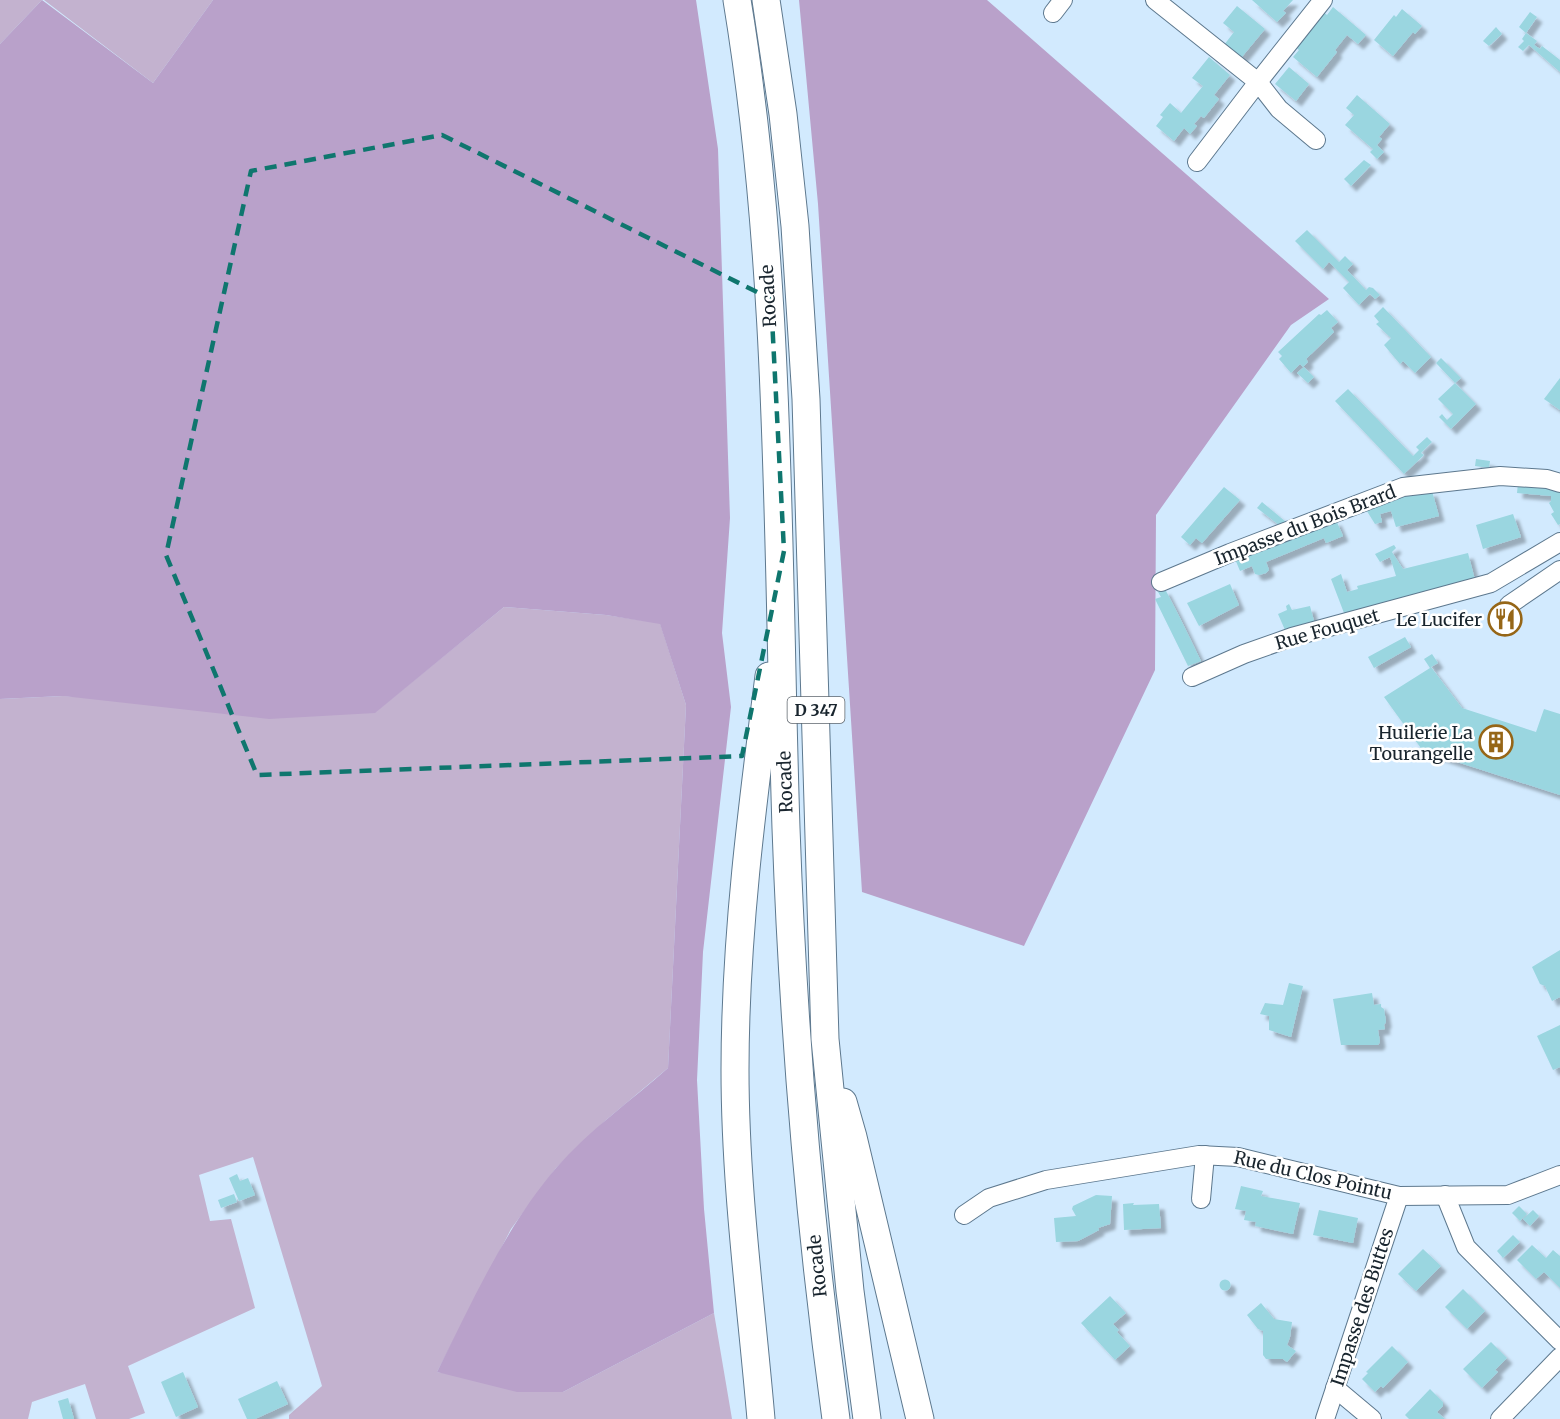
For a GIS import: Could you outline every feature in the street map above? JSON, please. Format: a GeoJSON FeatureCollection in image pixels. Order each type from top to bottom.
{"type":"FeatureCollection","features":[{"type":"Feature","properties":{"kind":"highway","name":"Rocade"},"geometry":{"type":"LineString","coordinates":[[737,0],[754,121],[764,229],[780,592],[787,862],[797,1051],[812,1221],[836,1419]]}},
{"type":"Feature","properties":{"kind":"highway","name":"D 347"},"geometry":{"type":"LineString","coordinates":[[766,0],[785,125],[795,226],[806,399],[825,1039],[848,1270],[867,1419]]}},
{"type":"Feature","properties":{"kind":"highway"},"geometry":{"type":"LineString","coordinates":[[761,1419],[739,1174],[735,1105],[735,1036],[737,979],[757,762],[780,592]]}},
{"type":"Feature","properties":{"kind":"highway"},"geometry":{"type":"LineString","coordinates":[[825,1039],[853,1137],[920,1419]]}},
{"type":"Feature","properties":{"kind":"street"},"geometry":{"type":"LineString","coordinates":[[1155,0],[1258,82],[1279,109],[1316,140]]}},
{"type":"Feature","properties":{"kind":"street"},"geometry":{"type":"LineString","coordinates":[[1197,162],[1323,0]]}},
{"type":"Feature","properties":{"kind":"street","name":"Impasse du Bois Brard"},"geometry":{"type":"LineString","coordinates":[[1161,582],[1402,487],[1500,476],[1547,479],[1560,483]]}},
{"type":"Feature","properties":{"kind":"street","name":"Rue Fouquet"},"geometry":{"type":"LineString","coordinates":[[1192,676],[1292,637],[1491,583],[1560,542]]}},
{"type":"Feature","properties":{"kind":"street"},"geometry":{"type":"LineString","coordinates":[[1509,605],[1560,570]]}},
{"type":"Feature","properties":{"kind":"street"},"geometry":{"type":"LineString","coordinates":[[1201,1199],[1205,1155]]}},
{"type":"Feature","properties":{"kind":"street","name":"Rue du Clos Pointu"},"geometry":{"type":"LineString","coordinates":[[964,1215],[989,1198],[1046,1180],[1205,1155],[1238,1157],[1399,1196],[1508,1195],[1560,1175]]}},
{"type":"Feature","properties":{"kind":"street"},"geometry":{"type":"LineString","coordinates":[[1445,1195],[1466,1247],[1560,1341]]}},
{"type":"Feature","properties":{"kind":"street","name":"Impasse des Buttes"},"geometry":{"type":"LineString","coordinates":[[1325,1419],[1399,1196]]}},
{"type":"Feature","properties":{"kind":"street"},"geometry":{"type":"LineString","coordinates":[[1500,1419],[1560,1357]]}},
{"type":"Feature","properties":{"kind":"street"},"geometry":{"type":"LineString","coordinates":[[1335,1388],[1372,1419]]}},
{"type":"Feature","properties":{"kind":"highlighted area"},"geometry":{"type":"Polygon","coordinates":[[[442,135],[771,299],[784,551],[742,756],[257,775],[166,555],[251,171],[442,135]]]}},
{"type":"Feature","properties":{"kind":"shaded area"},"geometry":{"type":"Polygon","coordinates":[[[0,0],[42,0],[0,44],[0,0]]]}},
{"type":"Feature","properties":{"kind":"shaded area"},"geometry":{"type":"Polygon","coordinates":[[[42,0],[153,83],[213,0],[696,0],[718,149],[730,518],[722,633],[731,707],[703,952],[697,1080],[704,1209],[714,1313],[563,1392],[517,1392],[437,1372],[490,1266],[538,1191],[582,1141],[668,1068],[686,705],[660,624],[606,615],[504,607],[375,713],[269,719],[63,696],[0,699],[0,44],[42,0]]]}},
{"type":"Feature","properties":{"kind":"shaded area"},"geometry":{"type":"Polygon","coordinates":[[[44,0],[213,0],[153,83],[44,0]]]}},
{"type":"Feature","properties":{"kind":"shaded area"},"geometry":{"type":"Polygon","coordinates":[[[799,0],[987,0],[1329,299],[1291,325],[1156,515],[1155,670],[1024,946],[862,892],[818,204],[799,0]]]}},
{"type":"Feature","properties":{"kind":"shaded area"},"geometry":{"type":"Polygon","coordinates":[[[504,607],[606,615],[660,623],[686,705],[668,1068],[606,1120],[556,1168],[511,1229],[437,1372],[563,1392],[714,1313],[732,1419],[289,1419],[289,1415],[322,1386],[253,1157],[199,1175],[210,1221],[231,1219],[255,1308],[128,1366],[145,1413],[129,1419],[96,1419],[85,1384],[32,1402],[28,1419],[0,1419],[0,699],[63,696],[374,713],[504,607]]]}},
{"type":"Feature","properties":{"kind":"building"},"geometry":{"type":"Polygon","coordinates":[[[1252,0],[1293,0],[1283,11],[1286,13],[1277,22],[1252,0]]]}},
{"type":"Feature","properties":{"kind":"building"},"geometry":{"type":"Polygon","coordinates":[[[1237,6],[1265,29],[1241,58],[1224,45],[1234,32],[1223,23],[1237,6]]]}},
{"type":"Feature","properties":{"kind":"building"},"geometry":{"type":"Polygon","coordinates":[[[1333,7],[1366,35],[1358,44],[1347,35],[1317,77],[1293,57],[1299,50],[1294,46],[1322,11],[1327,15],[1333,7]]]}},
{"type":"Feature","properties":{"kind":"building"},"geometry":{"type":"Polygon","coordinates":[[[1402,9],[1422,26],[1415,34],[1413,32],[1393,56],[1374,40],[1394,15],[1396,17],[1402,9]]]}},
{"type":"Feature","properties":{"kind":"building"},"geometry":{"type":"Polygon","coordinates":[[[1530,12],[1537,17],[1526,33],[1519,27],[1530,12]]]}},
{"type":"Feature","properties":{"kind":"building"},"geometry":{"type":"Polygon","coordinates":[[[1496,27],[1502,34],[1489,46],[1483,41],[1496,27]]]}},
{"type":"Feature","properties":{"kind":"building"},"geometry":{"type":"Polygon","coordinates":[[[1526,33],[1537,41],[1534,45],[1540,49],[1542,46],[1560,60],[1560,72],[1529,45],[1523,51],[1518,47],[1524,41],[1522,39],[1526,33]]]}},
{"type":"Feature","properties":{"kind":"building"},"geometry":{"type":"Polygon","coordinates":[[[1209,57],[1230,75],[1214,95],[1219,99],[1204,118],[1201,116],[1194,124],[1197,126],[1190,134],[1184,128],[1174,141],[1156,126],[1163,117],[1160,115],[1170,103],[1181,113],[1203,86],[1192,78],[1209,57]]]}},
{"type":"Feature","properties":{"kind":"building"},"geometry":{"type":"Polygon","coordinates":[[[1289,67],[1309,84],[1296,101],[1275,84],[1289,67]]]}},
{"type":"Feature","properties":{"kind":"building"},"geometry":{"type":"Polygon","coordinates":[[[1357,95],[1390,124],[1379,137],[1382,139],[1377,145],[1384,152],[1377,159],[1370,152],[1373,149],[1345,125],[1354,115],[1346,108],[1357,95]]]}},
{"type":"Feature","properties":{"kind":"building"},"geometry":{"type":"Polygon","coordinates":[[[1364,160],[1371,165],[1351,186],[1344,179],[1364,160]]]}},
{"type":"Feature","properties":{"kind":"building"},"geometry":{"type":"Polygon","coordinates":[[[1307,230],[1339,262],[1345,256],[1353,264],[1347,270],[1366,290],[1369,287],[1373,288],[1380,295],[1375,299],[1370,294],[1359,305],[1343,288],[1349,282],[1329,262],[1323,269],[1295,241],[1307,230]]]}},
{"type":"Feature","properties":{"kind":"building"},"geometry":{"type":"Polygon","coordinates":[[[1383,307],[1431,357],[1415,373],[1403,361],[1400,364],[1384,345],[1391,338],[1376,324],[1379,322],[1374,316],[1383,307]]]}},
{"type":"Feature","properties":{"kind":"building"},"geometry":{"type":"Polygon","coordinates":[[[1327,310],[1338,322],[1331,328],[1334,332],[1306,359],[1308,362],[1303,367],[1300,364],[1291,373],[1279,359],[1282,356],[1278,352],[1319,314],[1327,310]]]}},
{"type":"Feature","properties":{"kind":"building"},"geometry":{"type":"Polygon","coordinates":[[[1441,358],[1461,378],[1455,383],[1436,363],[1441,358]]]}},
{"type":"Feature","properties":{"kind":"building"},"geometry":{"type":"Polygon","coordinates":[[[1304,367],[1314,377],[1308,383],[1297,373],[1304,367]]]}},
{"type":"Feature","properties":{"kind":"building"},"geometry":{"type":"Polygon","coordinates":[[[1560,378],[1560,410],[1544,399],[1560,378]]]}},
{"type":"Feature","properties":{"kind":"building"},"geometry":{"type":"Polygon","coordinates":[[[1455,383],[1476,404],[1451,429],[1439,417],[1442,414],[1447,420],[1453,414],[1438,399],[1455,383]]]}},
{"type":"Feature","properties":{"kind":"building"},"geometry":{"type":"Polygon","coordinates":[[[1348,389],[1413,456],[1419,450],[1416,447],[1427,437],[1432,442],[1421,453],[1424,455],[1404,474],[1335,401],[1348,389]]]}},
{"type":"Feature","properties":{"kind":"building"},"geometry":{"type":"Polygon","coordinates":[[[1476,459],[1490,461],[1489,468],[1475,466],[1476,459]]]}},
{"type":"Feature","properties":{"kind":"building"},"geometry":{"type":"Polygon","coordinates":[[[1518,483],[1560,491],[1560,524],[1558,525],[1551,514],[1554,512],[1549,503],[1551,496],[1517,493],[1518,483]]]}},
{"type":"Feature","properties":{"kind":"building"},"geometry":{"type":"Polygon","coordinates":[[[1224,487],[1240,500],[1202,543],[1196,538],[1190,545],[1181,537],[1224,487]]]}},
{"type":"Feature","properties":{"kind":"building"},"geometry":{"type":"Polygon","coordinates":[[[1432,491],[1439,516],[1396,527],[1391,511],[1380,514],[1382,522],[1375,524],[1365,508],[1410,494],[1432,491]]]}},
{"type":"Feature","properties":{"kind":"building"},"geometry":{"type":"Polygon","coordinates":[[[1262,502],[1286,522],[1279,525],[1257,508],[1262,502]]]}},
{"type":"Feature","properties":{"kind":"building"},"geometry":{"type":"Polygon","coordinates":[[[1513,514],[1521,537],[1483,549],[1476,525],[1513,514]]]}},
{"type":"Feature","properties":{"kind":"building"},"geometry":{"type":"Polygon","coordinates":[[[1336,520],[1343,536],[1326,543],[1324,538],[1266,562],[1269,570],[1266,573],[1255,574],[1252,566],[1240,571],[1235,559],[1336,520]]]}},
{"type":"Feature","properties":{"kind":"building"},"geometry":{"type":"Polygon","coordinates":[[[1394,545],[1396,548],[1392,552],[1403,569],[1468,553],[1475,580],[1344,613],[1331,579],[1341,574],[1347,592],[1358,589],[1357,586],[1396,576],[1390,557],[1380,562],[1375,554],[1394,545]]]}},
{"type":"Feature","properties":{"kind":"building"},"geometry":{"type":"Polygon","coordinates":[[[1230,584],[1239,605],[1199,626],[1187,603],[1230,584]]]}},
{"type":"Feature","properties":{"kind":"building"},"geometry":{"type":"Polygon","coordinates":[[[1165,589],[1201,661],[1188,666],[1155,599],[1161,597],[1158,592],[1165,589]]]}},
{"type":"Feature","properties":{"kind":"building"},"geometry":{"type":"Polygon","coordinates":[[[1289,604],[1292,610],[1310,606],[1314,621],[1285,630],[1278,614],[1287,610],[1286,606],[1289,604]]]}},
{"type":"Feature","properties":{"kind":"building"},"geometry":{"type":"Polygon","coordinates":[[[1405,637],[1411,647],[1374,668],[1368,657],[1405,637]]]}},
{"type":"Feature","properties":{"kind":"building","name":"Huilerie La Tourangelle"},"geometry":{"type":"Polygon","coordinates":[[[1432,654],[1438,663],[1431,667],[1462,708],[1536,732],[1544,709],[1560,714],[1560,795],[1423,751],[1384,697],[1430,668],[1424,659],[1432,654]]]}},
{"type":"Feature","properties":{"kind":"building"},"geometry":{"type":"Polygon","coordinates":[[[1560,950],[1560,997],[1552,1001],[1532,967],[1560,950]]]}},
{"type":"Feature","properties":{"kind":"building"},"geometry":{"type":"Polygon","coordinates":[[[1289,983],[1303,986],[1291,1037],[1269,1030],[1269,1016],[1260,1014],[1265,1003],[1283,1005],[1289,983]]]}},
{"type":"Feature","properties":{"kind":"building"},"geometry":{"type":"Polygon","coordinates":[[[1372,993],[1374,1005],[1381,1004],[1384,1009],[1386,1022],[1385,1029],[1378,1030],[1380,1042],[1378,1045],[1341,1045],[1333,999],[1372,993]]]}},
{"type":"Feature","properties":{"kind":"building"},"geometry":{"type":"Polygon","coordinates":[[[1560,1025],[1560,1067],[1553,1070],[1537,1036],[1560,1025]]]}},
{"type":"Feature","properties":{"kind":"building"},"geometry":{"type":"Polygon","coordinates":[[[237,1174],[240,1181],[248,1178],[255,1195],[239,1201],[229,1178],[237,1174]]]}},
{"type":"Feature","properties":{"kind":"building"},"geometry":{"type":"Polygon","coordinates":[[[1241,1186],[1263,1191],[1261,1196],[1300,1203],[1293,1234],[1255,1226],[1256,1222],[1244,1220],[1246,1211],[1235,1209],[1241,1186]]]}},
{"type":"Feature","properties":{"kind":"building"},"geometry":{"type":"Polygon","coordinates":[[[234,1194],[237,1202],[221,1208],[218,1200],[234,1194]]]}},
{"type":"Feature","properties":{"kind":"building"},"geometry":{"type":"Polygon","coordinates":[[[1096,1195],[1112,1196],[1110,1224],[1098,1228],[1099,1230],[1078,1241],[1056,1242],[1054,1218],[1076,1216],[1072,1209],[1073,1206],[1096,1195]]]}},
{"type":"Feature","properties":{"kind":"building"},"geometry":{"type":"Polygon","coordinates":[[[1134,1203],[1133,1205],[1159,1204],[1161,1228],[1124,1230],[1123,1204],[1134,1203]]]}},
{"type":"Feature","properties":{"kind":"building"},"geometry":{"type":"Polygon","coordinates":[[[1519,1206],[1527,1214],[1520,1221],[1512,1213],[1519,1206]]]}},
{"type":"Feature","properties":{"kind":"building"},"geometry":{"type":"Polygon","coordinates":[[[1319,1210],[1358,1218],[1353,1243],[1313,1235],[1319,1210]]]}},
{"type":"Feature","properties":{"kind":"building"},"geometry":{"type":"Polygon","coordinates":[[[1533,1210],[1539,1216],[1530,1226],[1523,1219],[1533,1210]]]}},
{"type":"Feature","properties":{"kind":"building"},"geometry":{"type":"Polygon","coordinates":[[[1513,1235],[1520,1242],[1503,1258],[1497,1251],[1513,1235]]]}},
{"type":"Feature","properties":{"kind":"building"},"geometry":{"type":"Polygon","coordinates":[[[1532,1245],[1546,1258],[1553,1250],[1560,1256],[1560,1288],[1544,1272],[1536,1279],[1517,1260],[1532,1245]]]}},
{"type":"Feature","properties":{"kind":"building"},"geometry":{"type":"Polygon","coordinates":[[[1423,1249],[1441,1266],[1416,1291],[1398,1274],[1423,1249]]]}},
{"type":"Feature","properties":{"kind":"building"},"geometry":{"type":"Polygon","coordinates":[[[1225,1279],[1231,1285],[1225,1291],[1219,1285],[1225,1279]]]}},
{"type":"Feature","properties":{"kind":"building"},"geometry":{"type":"Polygon","coordinates":[[[1463,1289],[1485,1311],[1467,1329],[1445,1307],[1463,1289]]]}},
{"type":"Feature","properties":{"kind":"building"},"geometry":{"type":"Polygon","coordinates":[[[1110,1296],[1126,1313],[1113,1324],[1130,1346],[1115,1360],[1081,1323],[1110,1296]]]}},
{"type":"Feature","properties":{"kind":"building"},"geometry":{"type":"Polygon","coordinates":[[[1261,1303],[1274,1319],[1292,1322],[1287,1345],[1296,1351],[1287,1362],[1283,1359],[1266,1359],[1263,1355],[1263,1331],[1258,1329],[1247,1315],[1261,1303]]]}},
{"type":"Feature","properties":{"kind":"building"},"geometry":{"type":"Polygon","coordinates":[[[1491,1342],[1507,1358],[1495,1370],[1498,1372],[1482,1388],[1463,1369],[1491,1342]]]}},
{"type":"Feature","properties":{"kind":"building"},"geometry":{"type":"Polygon","coordinates":[[[1392,1346],[1408,1362],[1383,1388],[1381,1386],[1375,1392],[1362,1379],[1392,1346]]]}},
{"type":"Feature","properties":{"kind":"building"},"geometry":{"type":"Polygon","coordinates":[[[183,1372],[198,1407],[176,1417],[161,1382],[183,1372]]]}},
{"type":"Feature","properties":{"kind":"building"},"geometry":{"type":"Polygon","coordinates":[[[277,1381],[288,1404],[255,1419],[247,1419],[238,1399],[277,1381]]]}},
{"type":"Feature","properties":{"kind":"building"},"geometry":{"type":"Polygon","coordinates":[[[1430,1389],[1443,1402],[1443,1406],[1437,1412],[1445,1419],[1409,1419],[1405,1415],[1430,1389]]]}},
{"type":"Feature","properties":{"kind":"building"},"geometry":{"type":"Polygon","coordinates":[[[68,1398],[74,1419],[63,1419],[58,1401],[68,1398]]]}},
{"type":"Feature","properties":{"kind":"place","name":"Le Lucifer"},"geometry":{"type":"Point","coordinates":[1505,619]}},
{"type":"Feature","properties":{"kind":"place","name":"Huilerie La Tourangelle"},"geometry":{"type":"Point","coordinates":[1496,742]}}]}
